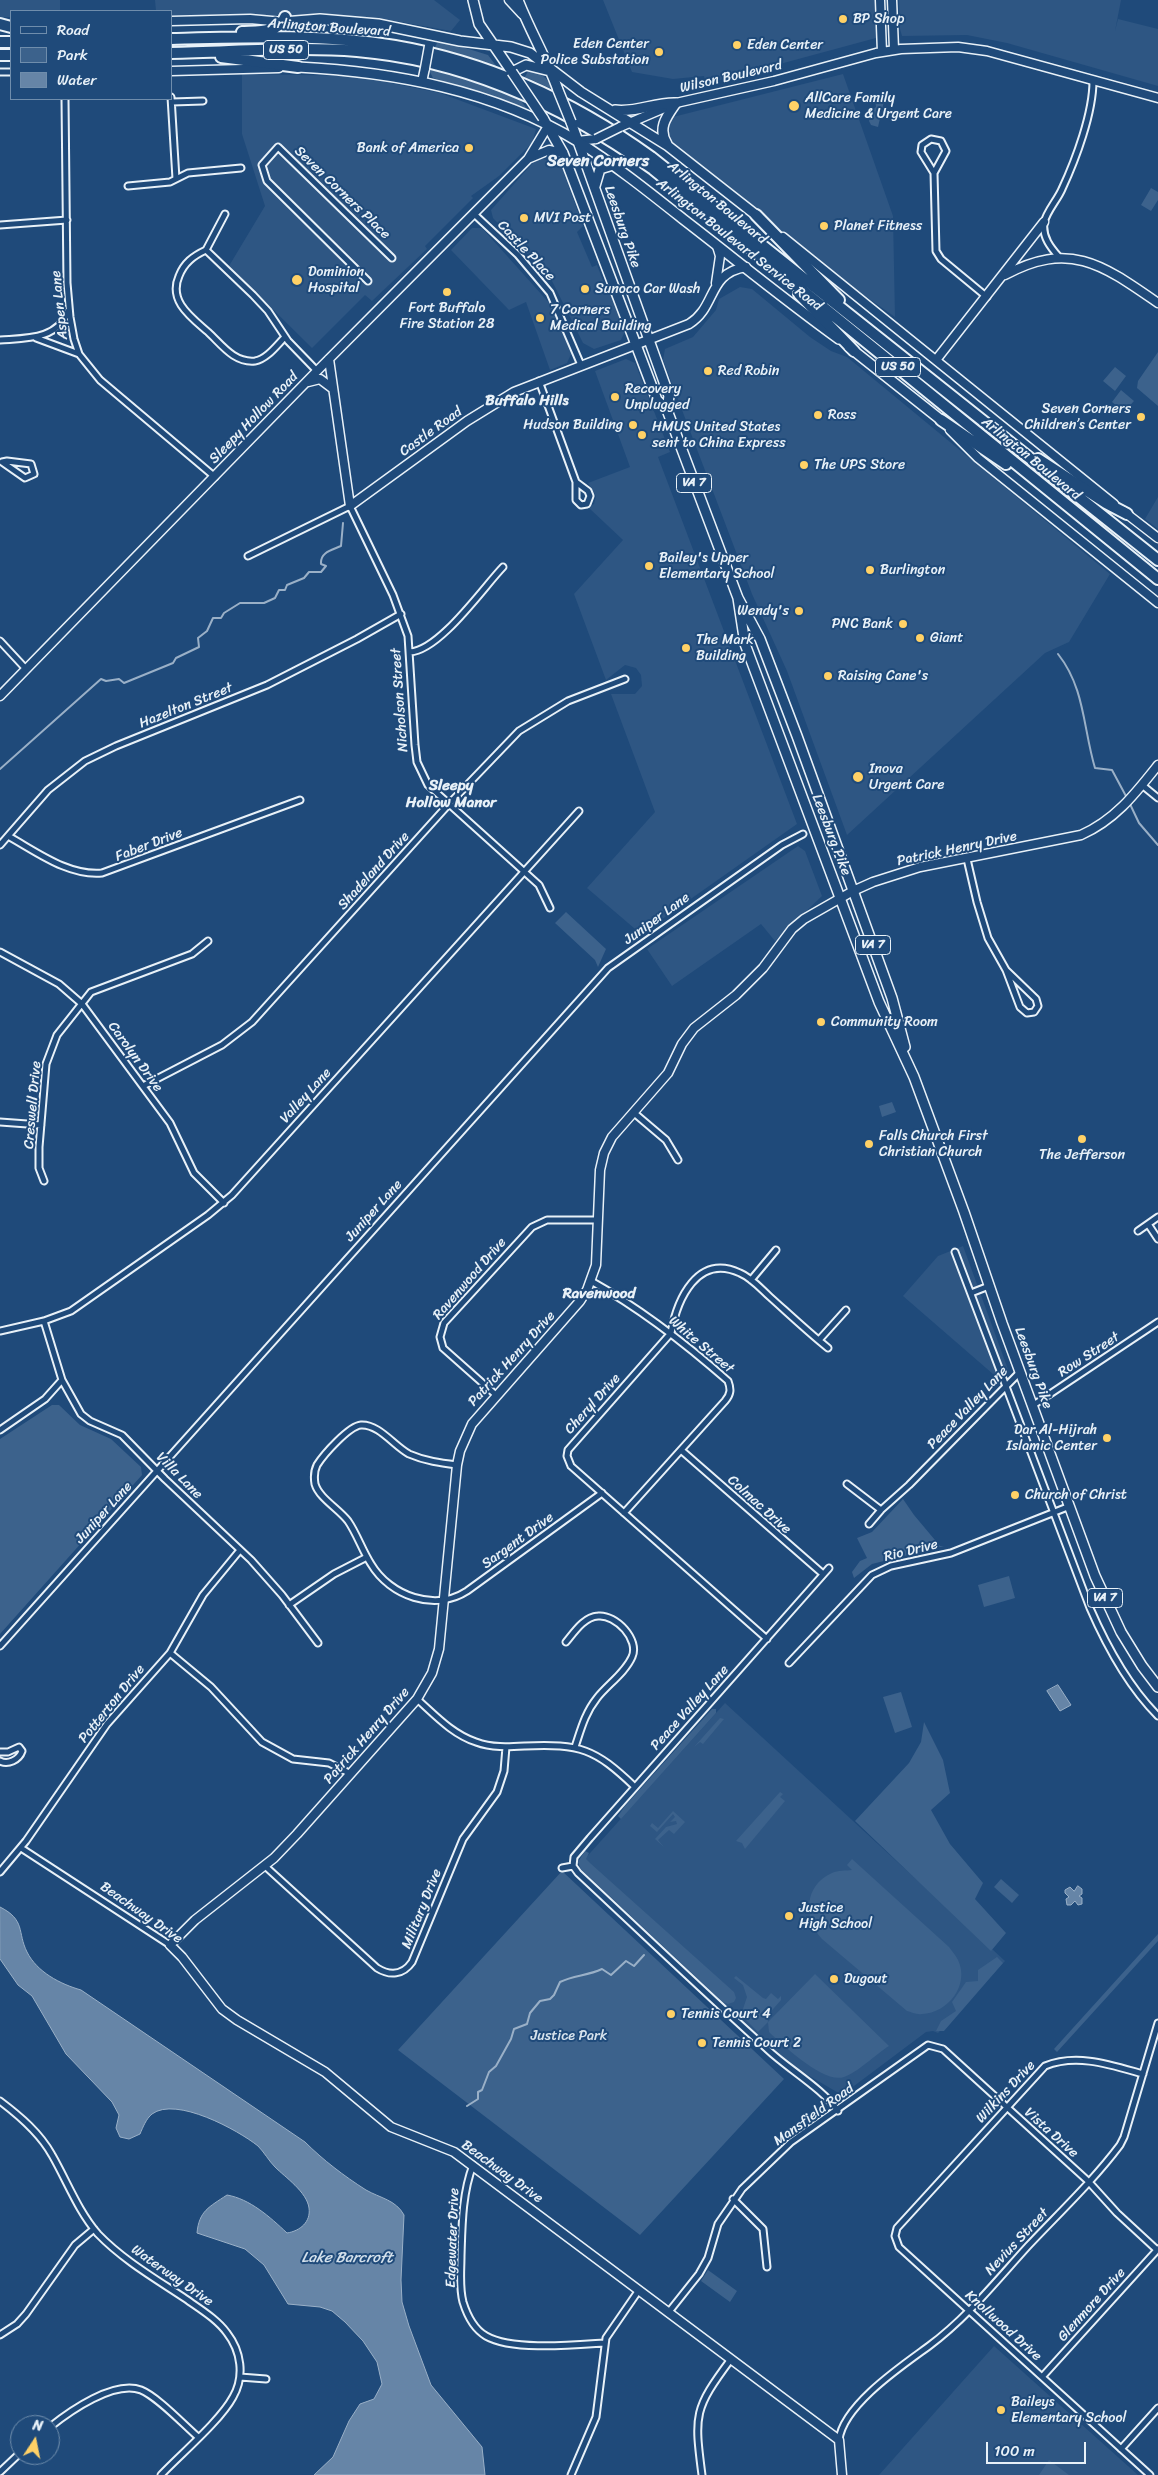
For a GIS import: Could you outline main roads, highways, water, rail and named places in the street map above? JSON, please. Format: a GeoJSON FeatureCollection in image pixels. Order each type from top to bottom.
{"type":"FeatureCollection","features":[{"type":"Feature","properties":{"kind":"highway"},"geometry":{"type":"LineString","coordinates":[[172,39],[274,28],[284,20]]}},
{"type":"Feature","properties":{"kind":"highway"},"geometry":{"type":"LineString","coordinates":[[173,50],[214,38]]}},
{"type":"Feature","properties":{"kind":"highway","name":"Arlington Boulevard"},"geometry":{"type":"LineString","coordinates":[[172,39],[315,38],[395,46],[466,63],[541,92],[584,113],[652,157],[978,419],[1158,560]]}},
{"type":"Feature","properties":{"kind":"highway","name":"Arlington Boulevard"},"geometry":{"type":"LineString","coordinates":[[173,50],[304,49],[358,51],[433,64],[496,83],[544,103],[620,145],[675,187],[1158,579]]}},
{"type":"Feature","properties":{"kind":"highway"},"geometry":{"type":"LineString","coordinates":[[173,50],[298,67]]}},
{"type":"Feature","properties":{"kind":"highway"},"geometry":{"type":"LineString","coordinates":[[756,215],[822,284],[922,373]]}},
{"type":"Feature","properties":{"kind":"highway"},"geometry":{"type":"LineString","coordinates":[[778,271],[826,324],[854,351]]}},
{"type":"Feature","properties":{"kind":"highway"},"geometry":{"type":"LineString","coordinates":[[978,419],[1106,503],[1127,514]]}},
{"type":"Feature","properties":{"kind":"highway"},"geometry":{"type":"LineString","coordinates":[[941,420],[1057,498]]}},
{"type":"Feature","properties":{"kind":"main road","name":"Leesburg Pike"},"geometry":{"type":"LineString","coordinates":[[518,0],[552,72],[578,141],[668,396],[667,410]]}},
{"type":"Feature","properties":{"kind":"main road","name":"VA 7"},"geometry":{"type":"LineString","coordinates":[[472,3],[479,24],[512,72]]}},
{"type":"Feature","properties":{"kind":"main road"},"geometry":{"type":"LineString","coordinates":[[284,20],[361,22],[511,47],[530,54],[552,72],[668,146],[756,215]]}},
{"type":"Feature","properties":{"kind":"main road"},"geometry":{"type":"LineString","coordinates":[[512,72],[526,65],[552,72]]}},
{"type":"Feature","properties":{"kind":"main road","name":"Arlington Boulevard Service Road"},"geometry":{"type":"LineString","coordinates":[[298,67],[356,71],[422,82],[498,104],[578,141],[746,267],[941,420]]}},
{"type":"Feature","properties":{"kind":"main road","name":"Leesburg Pike"},"geometry":{"type":"LineString","coordinates":[[512,72],[543,118],[563,153],[657,400],[667,410],[738,598],[760,639],[892,998],[914,1076],[1032,1406],[1109,1609],[1132,1650],[1158,1687]]}},
{"type":"Feature","properties":{"kind":"main road"},"geometry":{"type":"LineString","coordinates":[[607,108],[628,111],[666,102],[676,103],[662,127],[663,138],[668,146]]}},
{"type":"Feature","properties":{"kind":"main road"},"geometry":{"type":"LineString","coordinates":[[595,191],[598,172],[602,167],[613,166]]}},
{"type":"Feature","properties":{"kind":"main road","name":"Leesburg Pike"},"geometry":{"type":"LineString","coordinates":[[738,598],[745,644],[880,1002],[914,1076]]}},
{"type":"Feature","properties":{"kind":"water"},"geometry":{"type":"Polygon","coordinates":[[[1058,1685],[1071,1705],[1060,1711],[1047,1691],[1058,1685]]]}},
{"type":"Feature","properties":{"kind":"water"},"geometry":{"type":"Polygon","coordinates":[[[1078,1886],[1082,1889],[1082,1894],[1079,1896],[1082,1898],[1082,1904],[1078,1905],[1075,1901],[1071,1905],[1067,1905],[1066,1899],[1069,1897],[1065,1890],[1070,1887],[1074,1891],[1078,1886]]]}},
{"type":"Feature","properties":{"kind":"water","name":"Lake Barcroft"},"geometry":{"type":"Polygon","coordinates":[[[0,1907],[14,1917],[20,1927],[27,1952],[43,1971],[57,1981],[81,1990],[305,2142],[326,2161],[366,2190],[392,2203],[401,2210],[404,2215],[401,2280],[402,2302],[409,2326],[431,2385],[482,2447],[485,2475],[314,2475],[333,2457],[349,2421],[360,2404],[374,2399],[382,2384],[377,2362],[363,2341],[332,2311],[320,2307],[288,2304],[264,2265],[245,2249],[197,2233],[200,2219],[206,2210],[227,2195],[244,2200],[267,2215],[287,2233],[292,2232],[304,2225],[308,2218],[309,2208],[304,2196],[273,2165],[258,2146],[249,2139],[222,2124],[191,2112],[176,2109],[163,2110],[150,2116],[140,2134],[129,2139],[120,2137],[116,2128],[119,2115],[112,2102],[66,2054],[32,1996],[18,1985],[0,1959],[0,1907]]]}},
{"type":"Feature","properties":{"kind":"waterway"},"geometry":{"type":"LineString","coordinates":[[0,769],[101,679],[106,681],[119,679],[124,683],[173,663],[176,658],[199,647],[198,638],[207,631],[213,618],[221,618],[224,613],[240,603],[264,603],[275,598],[279,590],[285,590],[287,585],[304,578],[309,572],[321,572],[326,566],[321,564],[322,557],[327,552],[341,546],[343,523]]}},
{"type":"Feature","properties":{"kind":"waterway"},"geometry":{"type":"LineString","coordinates":[[1058,654],[1067,667],[1078,694],[1095,768],[1112,770],[1127,798]]}},
{"type":"Feature","properties":{"kind":"waterway"},"geometry":{"type":"LineString","coordinates":[[1129,802],[1139,823],[1158,845]]}},
{"type":"Feature","properties":{"kind":"waterway"},"geometry":{"type":"LineString","coordinates":[[467,2106],[478,2099],[478,2092],[482,2090],[489,2072],[496,2066],[511,2039],[514,2029],[527,2024],[530,2013],[540,2001],[550,1999],[554,1995],[560,1982],[602,1969],[611,1975],[626,1961],[634,1966],[644,1955]]}},
{"type":"Feature","properties":{"kind":"place","name":"BP Shop"},"geometry":{"type":"Point","coordinates":[843,19]}},
{"type":"Feature","properties":{"kind":"place","name":"Eden Center"},"geometry":{"type":"Point","coordinates":[737,45]}},
{"type":"Feature","properties":{"kind":"place","name":"Eden Center Police Substation"},"geometry":{"type":"Point","coordinates":[659,52]}},
{"type":"Feature","properties":{"kind":"place","name":"AllCare Family Medicine & Urgent Care"},"geometry":{"type":"Point","coordinates":[794,106]}},
{"type":"Feature","properties":{"kind":"place","name":"Bank of America"},"geometry":{"type":"Point","coordinates":[469,148]}},
{"type":"Feature","properties":{"kind":"place","name":"MVI Post"},"geometry":{"type":"Point","coordinates":[524,218]}},
{"type":"Feature","properties":{"kind":"place","name":"Planet Fitness"},"geometry":{"type":"Point","coordinates":[824,226]}},
{"type":"Feature","properties":{"kind":"place","name":"Dominion Hospital"},"geometry":{"type":"Point","coordinates":[297,280]}},
{"type":"Feature","properties":{"kind":"place","name":"Sunoco Car Wash"},"geometry":{"type":"Point","coordinates":[585,289]}},
{"type":"Feature","properties":{"kind":"place","name":"Fort Buffalo Fire Station 28"},"geometry":{"type":"Point","coordinates":[447,292]}},
{"type":"Feature","properties":{"kind":"place","name":"7 Corners Medical Building"},"geometry":{"type":"Point","coordinates":[540,318]}},
{"type":"Feature","properties":{"kind":"place","name":"Red Robin"},"geometry":{"type":"Point","coordinates":[708,371]}},
{"type":"Feature","properties":{"kind":"place","name":"Recovery Unplugged"},"geometry":{"type":"Point","coordinates":[615,397]}},
{"type":"Feature","properties":{"kind":"place","name":"Ross"},"geometry":{"type":"Point","coordinates":[818,415]}},
{"type":"Feature","properties":{"kind":"place","name":"Seven Corners Children’s Center"},"geometry":{"type":"Point","coordinates":[1141,417]}},
{"type":"Feature","properties":{"kind":"place","name":"Hudson Building"},"geometry":{"type":"Point","coordinates":[633,425]}},
{"type":"Feature","properties":{"kind":"place","name":"HMUS United States sent to China Express"},"geometry":{"type":"Point","coordinates":[642,435]}},
{"type":"Feature","properties":{"kind":"place","name":"The UPS Store"},"geometry":{"type":"Point","coordinates":[804,465]}},
{"type":"Feature","properties":{"kind":"place","name":"Bailey's Upper Elementary School"},"geometry":{"type":"Point","coordinates":[649,566]}},
{"type":"Feature","properties":{"kind":"place","name":"Burlington"},"geometry":{"type":"Point","coordinates":[870,570]}},
{"type":"Feature","properties":{"kind":"place","name":"Wendy's"},"geometry":{"type":"Point","coordinates":[799,611]}},
{"type":"Feature","properties":{"kind":"place","name":"PNC Bank"},"geometry":{"type":"Point","coordinates":[903,624]}},
{"type":"Feature","properties":{"kind":"place","name":"Giant"},"geometry":{"type":"Point","coordinates":[920,638]}},
{"type":"Feature","properties":{"kind":"place","name":"The Mark Building"},"geometry":{"type":"Point","coordinates":[686,648]}},
{"type":"Feature","properties":{"kind":"place","name":"Raising Cane's"},"geometry":{"type":"Point","coordinates":[828,676]}},
{"type":"Feature","properties":{"kind":"place","name":"Inova Urgent Care"},"geometry":{"type":"Point","coordinates":[858,777]}},
{"type":"Feature","properties":{"kind":"place","name":"Community Room"},"geometry":{"type":"Point","coordinates":[821,1022]}},
{"type":"Feature","properties":{"kind":"place","name":"The Jefferson"},"geometry":{"type":"Point","coordinates":[1082,1139]}},
{"type":"Feature","properties":{"kind":"place","name":"Falls Church First Christian Church"},"geometry":{"type":"Point","coordinates":[869,1144]}},
{"type":"Feature","properties":{"kind":"place","name":"Dar Al-Hijrah Islamic Center"},"geometry":{"type":"Point","coordinates":[1107,1438]}},
{"type":"Feature","properties":{"kind":"place","name":"Church of Christ"},"geometry":{"type":"Point","coordinates":[1015,1495]}},
{"type":"Feature","properties":{"kind":"place","name":"Justice High School"},"geometry":{"type":"Point","coordinates":[789,1916]}},
{"type":"Feature","properties":{"kind":"place","name":"Dugout"},"geometry":{"type":"Point","coordinates":[834,1979]}},
{"type":"Feature","properties":{"kind":"place","name":"Tennis Court 4"},"geometry":{"type":"Point","coordinates":[671,2014]}},
{"type":"Feature","properties":{"kind":"place","name":"Tennis Court 2"},"geometry":{"type":"Point","coordinates":[702,2043]}},
{"type":"Feature","properties":{"kind":"place","name":"Baileys Elementary School"},"geometry":{"type":"Point","coordinates":[1001,2410]}},
{"type":"Feature","properties":{"kind":"district","name":"Seven Corners"},"geometry":{"type":"Point","coordinates":[598,162]}},
{"type":"Feature","properties":{"kind":"district","name":"Buffalo Hills"},"geometry":{"type":"Point","coordinates":[527,401]}},
{"type":"Feature","properties":{"kind":"district","name":"Sleepy Hollow Manor"},"geometry":{"type":"Point","coordinates":[451,794]}},
{"type":"Feature","properties":{"kind":"district","name":"Ravenwood"},"geometry":{"type":"Point","coordinates":[599,1294]}},
{"type":"Feature","properties":{"kind":"park label","name":"Justice Park"},"geometry":{"type":"Point","coordinates":[569,2036]}}]}
